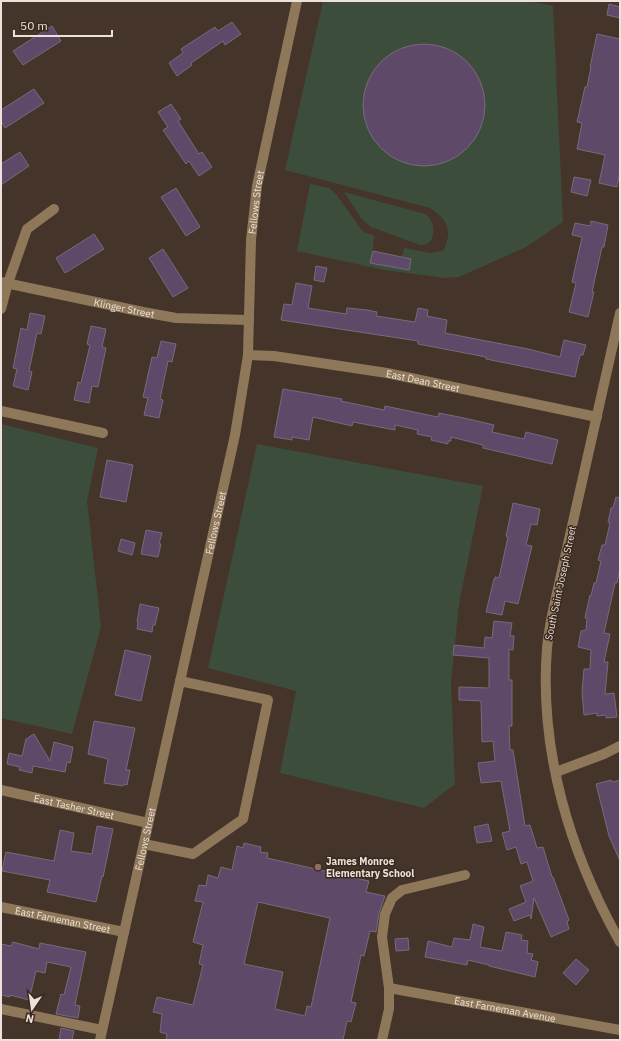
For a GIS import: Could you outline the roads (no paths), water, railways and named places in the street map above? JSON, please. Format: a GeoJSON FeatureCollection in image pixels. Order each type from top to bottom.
{"type":"FeatureCollection","features":[{"type":"Feature","properties":{"kind":"street","name":"Fellows Street"},"geometry":{"type":"LineString","coordinates":[[101,1035],[235,435],[248,355],[251,240],[257,186],[296,1]]}},
{"type":"Feature","properties":{"kind":"street"},"geometry":{"type":"LineString","coordinates":[[1,309],[4,282],[27,229],[54,209]]}},
{"type":"Feature","properties":{"kind":"street","name":"Klinger Street"},"geometry":{"type":"LineString","coordinates":[[4,282],[170,317],[249,320]]}},
{"type":"Feature","properties":{"kind":"street","name":"South Saint Joseph Street"},"geometry":{"type":"LineString","coordinates":[[620,313],[552,615],[547,647],[546,681],[549,735],[563,806],[579,856],[599,902],[620,942]]}},
{"type":"Feature","properties":{"kind":"street","name":"East Dean Street"},"geometry":{"type":"LineString","coordinates":[[248,355],[274,356],[388,373],[597,417]]}},
{"type":"Feature","properties":{"kind":"street"},"geometry":{"type":"LineString","coordinates":[[1,411],[103,433]]}},
{"type":"Feature","properties":{"kind":"street"},"geometry":{"type":"LineString","coordinates":[[144,844],[193,854],[243,819],[268,700],[180,681]]}},
{"type":"Feature","properties":{"kind":"street"},"geometry":{"type":"LineString","coordinates":[[556,772],[604,754],[620,746]]}},
{"type":"Feature","properties":{"kind":"street","name":"East Tasher Street"},"geometry":{"type":"LineString","coordinates":[[1,790],[148,823]]}},
{"type":"Feature","properties":{"kind":"street"},"geometry":{"type":"LineString","coordinates":[[382,1040],[389,1008],[389,988],[382,938],[385,914],[392,898],[402,890],[465,875]]}},
{"type":"Feature","properties":{"kind":"street","name":"East Farneman Street"},"geometry":{"type":"LineString","coordinates":[[1,907],[124,932]]}},
{"type":"Feature","properties":{"kind":"street","name":"East Farneman Avenue"},"geometry":{"type":"LineString","coordinates":[[389,988],[620,1030]]}},
{"type":"Feature","properties":{"kind":"street"},"geometry":{"type":"LineString","coordinates":[[1,1009],[101,1035]]}},
{"type":"Feature","properties":{"kind":"place","name":"James Monroe Elementary School"},"geometry":{"type":"Point","coordinates":[318,867]}}]}
